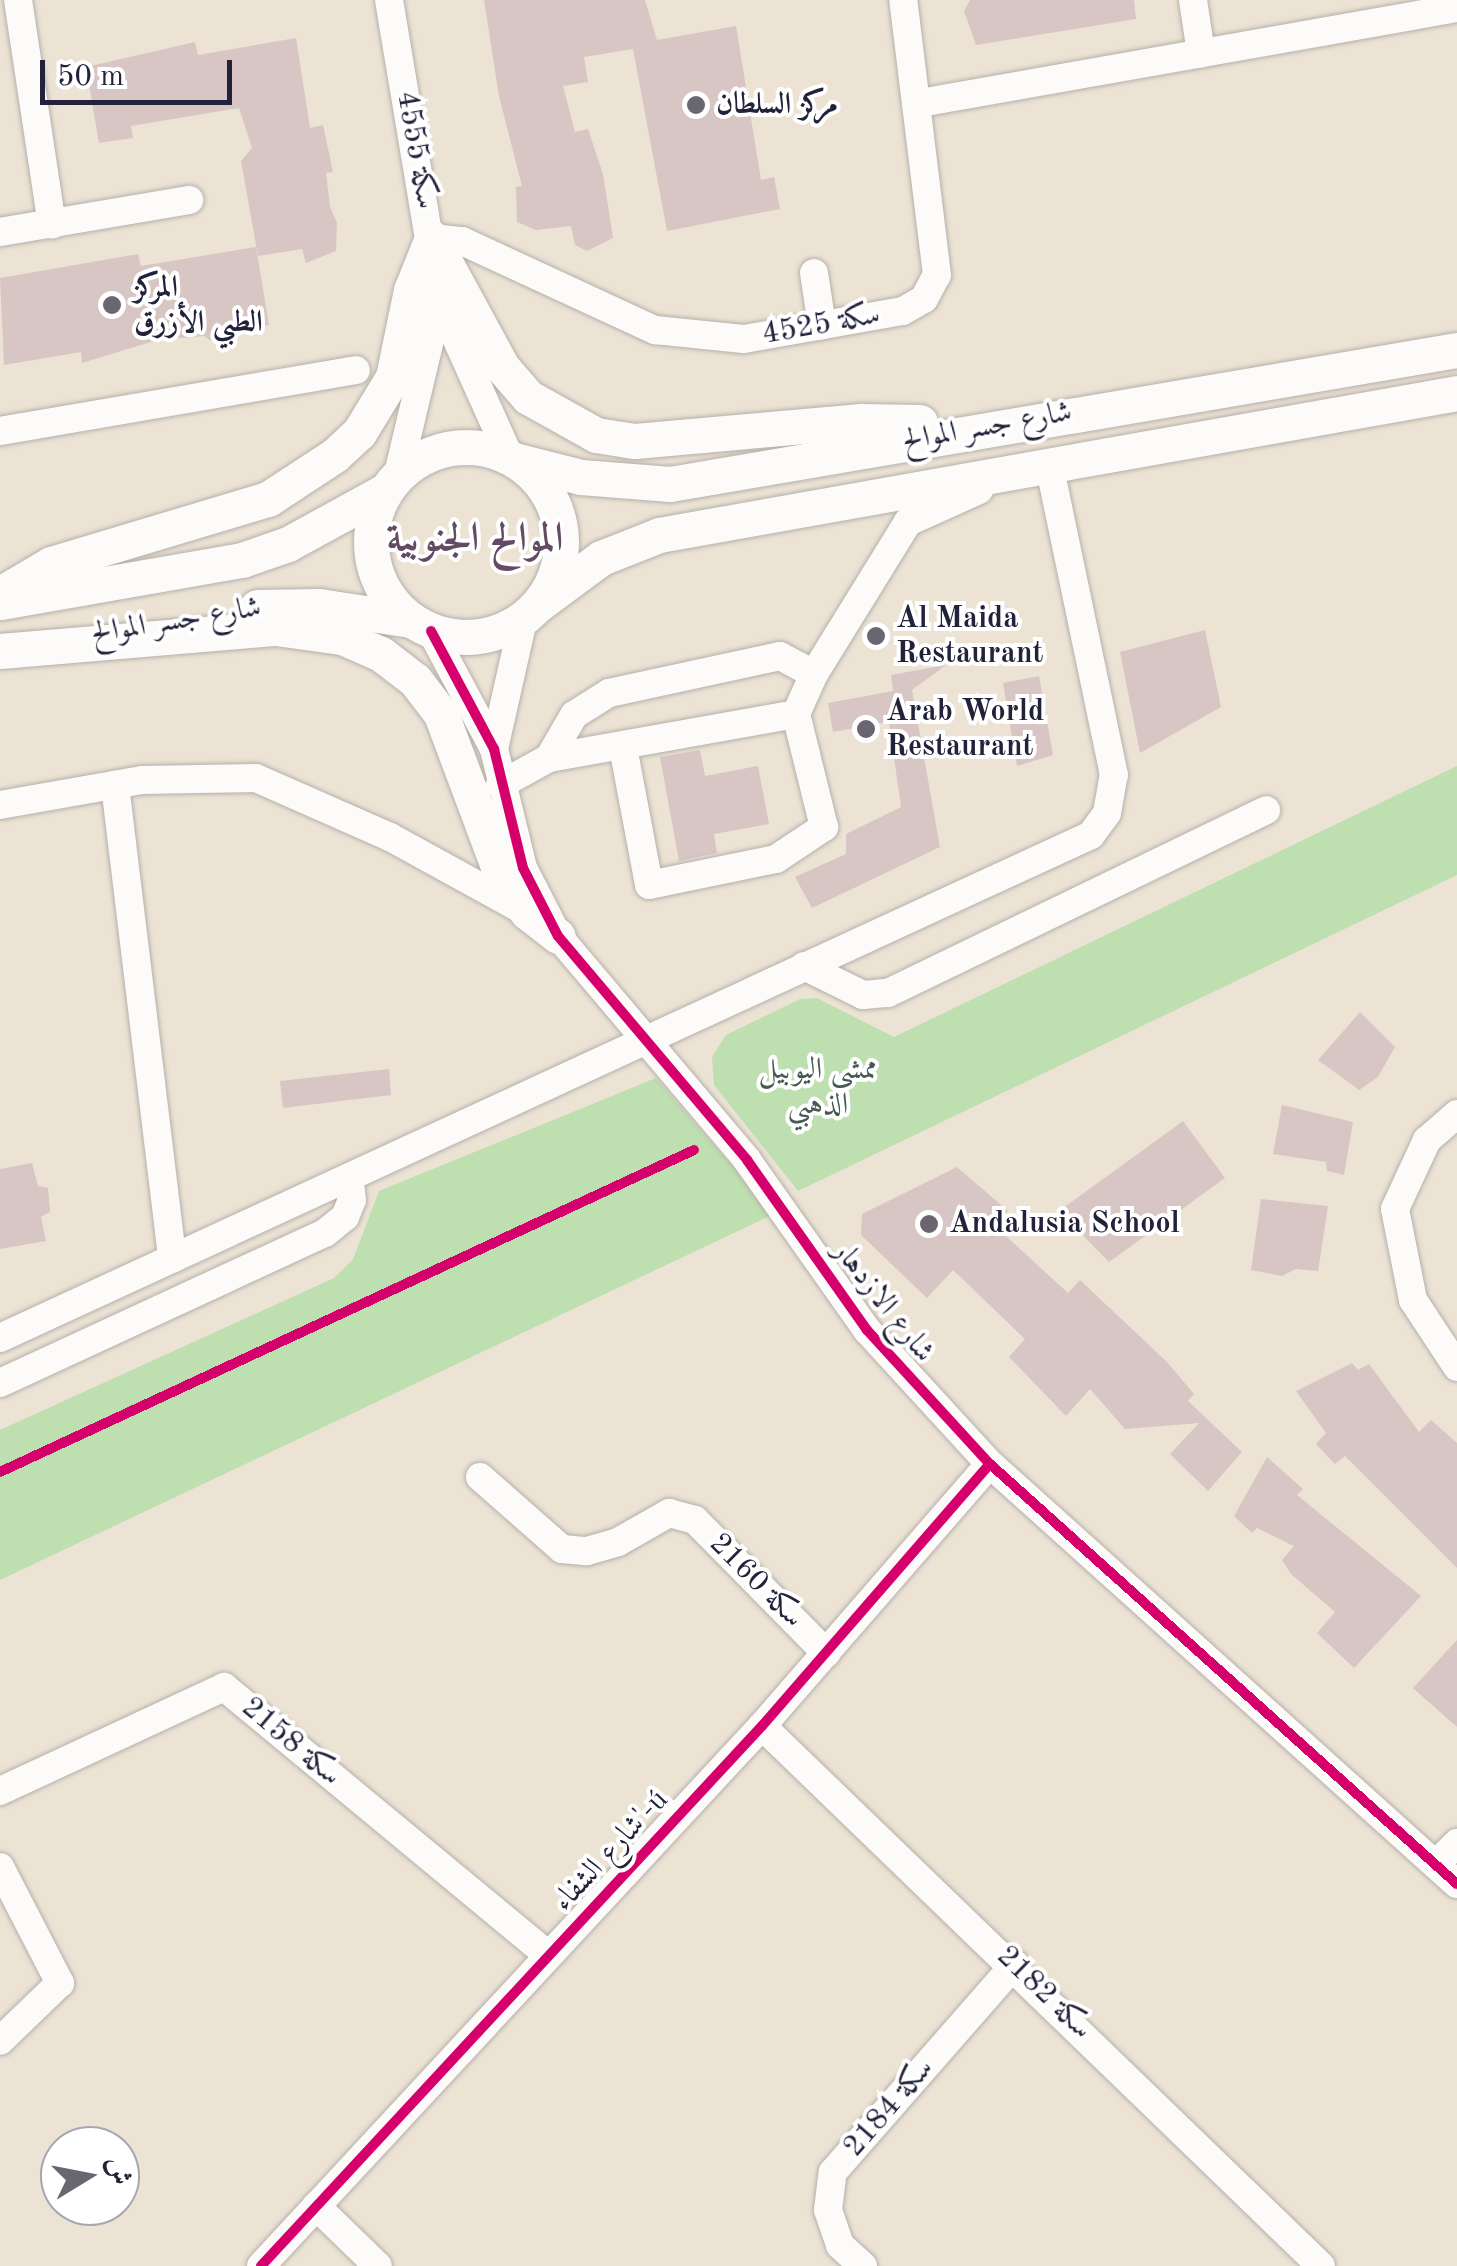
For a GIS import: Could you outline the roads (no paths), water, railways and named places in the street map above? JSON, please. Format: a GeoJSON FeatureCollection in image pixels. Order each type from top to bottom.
{"type":"FeatureCollection","features":[{"type":"Feature","properties":{"kind":"main road"},"geometry":{"type":"LineString","coordinates":[[432,238],[502,368],[528,397],[596,435],[635,441],[861,421],[970,428]]}},
{"type":"Feature","properties":{"kind":"main road"},"geometry":{"type":"LineString","coordinates":[[0,598],[51,564],[268,499],[335,455],[359,433],[394,377],[412,290],[432,238]]}},
{"type":"Feature","properties":{"kind":"main road","name":"شارع جسر الموالح"},"geometry":{"type":"LineString","coordinates":[[513,458],[581,477],[670,484],[970,428],[1457,350]]}},
{"type":"Feature","properties":{"kind":"main road","name":"شارع جسر الموالح"},"geometry":{"type":"LineString","coordinates":[[531,612],[601,558],[659,535],[1457,393]]}},
{"type":"Feature","properties":{"kind":"main road"},"geometry":{"type":"LineString","coordinates":[[451,446],[513,458],[538,478],[561,528],[561,555],[531,612],[494,634],[462,638],[421,626],[390,600],[374,560],[374,518],[392,482],[451,446]]}},
{"type":"Feature","properties":{"kind":"main road","name":"شارع جسر الموالح"},"geometry":{"type":"LineString","coordinates":[[0,598],[242,560],[316,530],[392,482]]}},
{"type":"Feature","properties":{"kind":"main road","name":"شارع جسر الموالح"},"geometry":{"type":"LineString","coordinates":[[0,651],[236,608],[319,606],[421,626]]}},
{"type":"Feature","properties":{"kind":"main road"},"geometry":{"type":"LineString","coordinates":[[0,651],[276,628],[342,637],[380,654],[414,680],[441,714],[503,880],[527,912],[558,936]]}},
{"type":"Feature","properties":{"kind":"street"},"geometry":{"type":"LineString","coordinates":[[18,0],[52,224]]}},
{"type":"Feature","properties":{"kind":"street","name":"سكة 4555"},"geometry":{"type":"LineString","coordinates":[[389,0],[432,238],[439,300],[422,398],[392,482]]}},
{"type":"Feature","properties":{"kind":"street","name":"سكة 4525"},"geometry":{"type":"LineString","coordinates":[[432,238],[462,241],[655,330],[744,339],[903,311],[924,299],[937,275],[920,103],[902,0]]}},
{"type":"Feature","properties":{"kind":"street"},"geometry":{"type":"LineString","coordinates":[[1193,0],[1201,54]]}},
{"type":"Feature","properties":{"kind":"street"},"geometry":{"type":"LineString","coordinates":[[920,103],[1457,8]]}},
{"type":"Feature","properties":{"kind":"street"},"geometry":{"type":"LineString","coordinates":[[0,232],[190,200]]}},
{"type":"Feature","properties":{"kind":"street"},"geometry":{"type":"LineString","coordinates":[[814,273],[822,325]]}},
{"type":"Feature","properties":{"kind":"street","name":"سكة 4555"},"geometry":{"type":"LineString","coordinates":[[439,300],[513,458]]}},
{"type":"Feature","properties":{"kind":"street"},"geometry":{"type":"LineString","coordinates":[[0,432],[356,370]]}},
{"type":"Feature","properties":{"kind":"street"},"geometry":{"type":"LineString","coordinates":[[623,746],[649,885],[776,859],[824,827],[796,714],[814,674],[908,522],[982,490],[1116,463],[1154,445]]}},
{"type":"Feature","properties":{"kind":"street"},"geometry":{"type":"LineString","coordinates":[[0,1338],[1091,835],[1107,813],[1114,776],[1052,478]]}},
{"type":"Feature","properties":{"kind":"street","name":"شارع الازدهار"},"geometry":{"type":"LineString","coordinates":[[494,749],[531,612]]}},
{"type":"Feature","properties":{"kind":"street","name":"شارع الازدهار"},"geometry":{"type":"LineString","coordinates":[[421,626],[494,749],[523,868],[558,936],[642,1041],[747,1160],[867,1330],[990,1464],[1457,1884]]}},
{"type":"Feature","properties":{"kind":"street"},"geometry":{"type":"LineString","coordinates":[[549,758],[574,715],[609,692],[780,656],[814,674]]}},
{"type":"Feature","properties":{"kind":"street"},"geometry":{"type":"LineString","coordinates":[[500,785],[549,758],[796,714]]}},
{"type":"Feature","properties":{"kind":"street"},"geometry":{"type":"LineString","coordinates":[[0,804],[115,785],[256,778],[390,837],[527,912]]}},
{"type":"Feature","properties":{"kind":"street"},"geometry":{"type":"LineString","coordinates":[[115,785],[172,1259]]}},
{"type":"Feature","properties":{"kind":"street"},"geometry":{"type":"LineString","coordinates":[[804,966],[863,995],[888,992],[1266,810]]}},
{"type":"Feature","properties":{"kind":"street"},"geometry":{"type":"LineString","coordinates":[[1457,1114],[1427,1140],[1395,1209],[1413,1300],[1457,1367]]}},
{"type":"Feature","properties":{"kind":"street"},"geometry":{"type":"LineString","coordinates":[[0,1383],[324,1233],[345,1217],[352,1200],[349,1177]]}},
{"type":"Feature","properties":{"kind":"street","name":"شارع الشفاء'-ú"},"geometry":{"type":"LineString","coordinates":[[262,2266],[762,1726],[990,1464]]}},
{"type":"Feature","properties":{"kind":"street","name":"سكة 2160"},"geometry":{"type":"LineString","coordinates":[[480,1476],[562,1549],[587,1551],[618,1542],[669,1513],[695,1520],[826,1653]]}},
{"type":"Feature","properties":{"kind":"street","name":"سكة 2158"},"geometry":{"type":"LineString","coordinates":[[0,1792],[224,1687],[548,1956]]}},
{"type":"Feature","properties":{"kind":"street","name":"سكة 2182"},"geometry":{"type":"LineString","coordinates":[[762,1726],[1015,1964],[1321,2266]]}},
{"type":"Feature","properties":{"kind":"street"},"geometry":{"type":"LineString","coordinates":[[1436,1864],[1457,1843]]}},
{"type":"Feature","properties":{"kind":"street"},"geometry":{"type":"LineString","coordinates":[[0,1866],[60,1983],[0,2041]]}},
{"type":"Feature","properties":{"kind":"street","name":"سكة 2184"},"geometry":{"type":"LineString","coordinates":[[863,2266],[840,2244],[828,2210],[832,2172],[1015,1964]]}},
{"type":"Feature","properties":{"kind":"street"},"geometry":{"type":"LineString","coordinates":[[316,2206],[378,2266]]}},
{"type":"Feature","properties":{"kind":"place","name":"مركز السلطان"},"geometry":{"type":"Point","coordinates":[696,105]}},
{"type":"Feature","properties":{"kind":"place","name":"المركز الطبي الأزرق"},"geometry":{"type":"Point","coordinates":[112,305]}},
{"type":"Feature","properties":{"kind":"place","name":"Al Maida Restaurant"},"geometry":{"type":"Point","coordinates":[876,636]}},
{"type":"Feature","properties":{"kind":"place","name":"Arab World Restaurant"},"geometry":{"type":"Point","coordinates":[866,729]}},
{"type":"Feature","properties":{"kind":"place","name":"Andalusia School"},"geometry":{"type":"Point","coordinates":[929,1224]}},
{"type":"Feature","properties":{"kind":"district","name":"الموالح الجنوبية"},"geometry":{"type":"Point","coordinates":[475,540]}},
{"type":"Feature","properties":{"kind":"park label","name":"ممشى اليوبيل الذهبي"},"geometry":{"type":"Point","coordinates":[818,1087]}}]}
